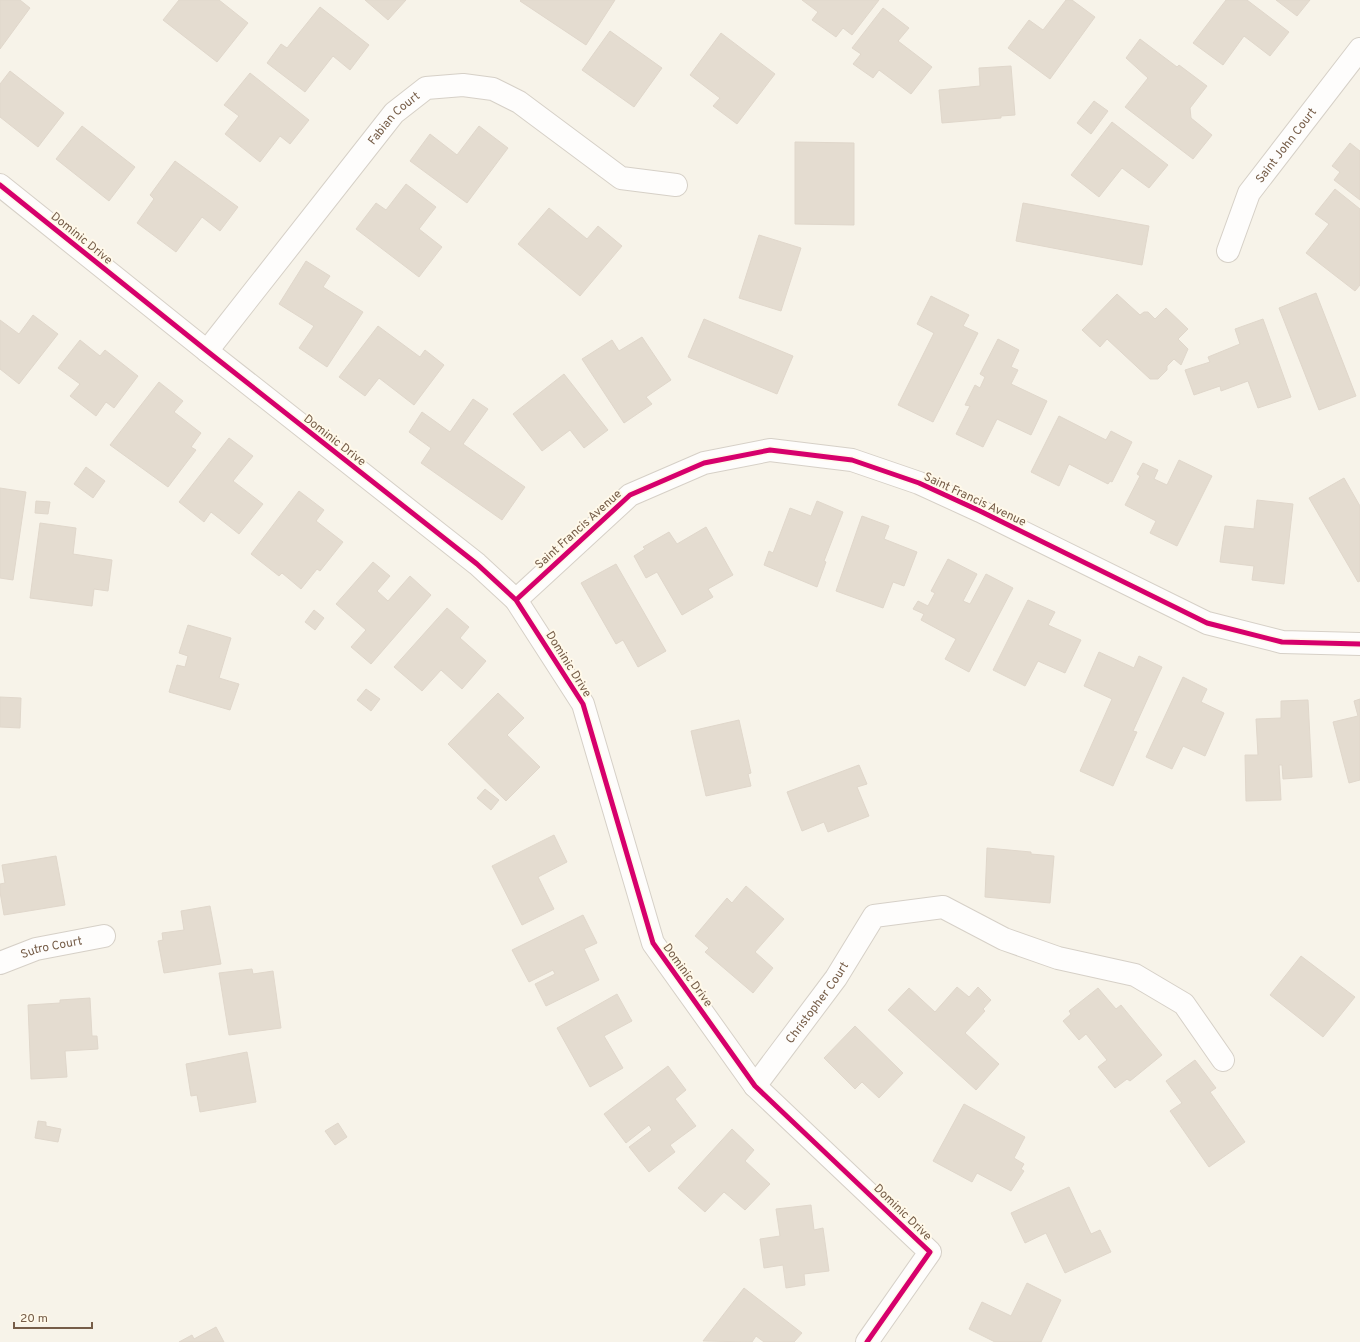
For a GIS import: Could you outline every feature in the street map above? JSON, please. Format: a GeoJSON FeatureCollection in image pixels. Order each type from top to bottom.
{"type":"FeatureCollection","features":[{"type":"Feature","properties":{"kind":"street","name":"Saint John Court"},"geometry":{"type":"LineString","coordinates":[[1228,251],[1249,193],[1360,50]]}},
{"type":"Feature","properties":{"kind":"street","name":"Fabian Court"},"geometry":{"type":"LineString","coordinates":[[206,351],[394,113],[426,88],[463,85],[493,89],[519,102],[621,178],[676,185]]}},
{"type":"Feature","properties":{"kind":"street","name":"Dominic Drive"},"geometry":{"type":"LineString","coordinates":[[0,184],[206,351],[470,559],[516,600],[583,704],[653,944],[756,1086],[930,1252],[867,1342]]}},
{"type":"Feature","properties":{"kind":"street","name":"Saint Francis Avenue"},"geometry":{"type":"LineString","coordinates":[[516,600],[630,495],[704,463],[770,450],[852,460],[919,483],[980,511],[1207,623],[1282,642],[1360,644]]}},
{"type":"Feature","properties":{"kind":"street","name":"Christopher Court"},"geometry":{"type":"LineString","coordinates":[[756,1086],[836,978],[874,916],[943,907],[1004,939],[1058,958],[1135,975],[1184,1004],[1223,1060]]}},
{"type":"Feature","properties":{"kind":"street","name":"Sutro Court"},"geometry":{"type":"LineString","coordinates":[[0,963],[36,948],[104,936]]}},
{"type":"Feature","properties":{"kind":"building"},"geometry":{"type":"Polygon","coordinates":[[[0,0],[20,0],[30,8],[0,49],[0,0]]]}},
{"type":"Feature","properties":{"kind":"building"},"geometry":{"type":"Polygon","coordinates":[[[179,0],[219,0],[248,23],[217,62],[163,20],[179,0]]]}},
{"type":"Feature","properties":{"kind":"building"},"geometry":{"type":"Polygon","coordinates":[[[365,0],[406,0],[388,20],[365,0]]]}},
{"type":"Feature","properties":{"kind":"building"},"geometry":{"type":"Polygon","coordinates":[[[615,0],[586,45],[520,1],[615,0]]]}},
{"type":"Feature","properties":{"kind":"building"},"geometry":{"type":"Polygon","coordinates":[[[802,0],[879,0],[852,35],[843,28],[836,37],[812,20],[818,12],[802,0]]]}},
{"type":"Feature","properties":{"kind":"building"},"geometry":{"type":"Polygon","coordinates":[[[1066,0],[1072,0],[1095,17],[1050,79],[1008,48],[1029,20],[1043,30],[1066,0]]]}},
{"type":"Feature","properties":{"kind":"building"},"geometry":{"type":"Polygon","coordinates":[[[1226,0],[1247,0],[1289,32],[1270,56],[1244,36],[1223,65],[1193,43],[1226,0]]]}},
{"type":"Feature","properties":{"kind":"building"},"geometry":{"type":"Polygon","coordinates":[[[1276,0],[1310,0],[1297,16],[1276,0]]]}},
{"type":"Feature","properties":{"kind":"building"},"geometry":{"type":"Polygon","coordinates":[[[320,7],[369,45],[350,70],[333,56],[305,92],[267,63],[281,44],[287,48],[320,7]]]}},
{"type":"Feature","properties":{"kind":"building"},"geometry":{"type":"Polygon","coordinates":[[[883,8],[909,28],[898,41],[932,67],[911,94],[879,70],[873,78],[853,64],[861,54],[852,48],[883,8]]]}},
{"type":"Feature","properties":{"kind":"building"},"geometry":{"type":"Polygon","coordinates":[[[610,31],[662,68],[634,107],[582,70],[610,31]]]}},
{"type":"Feature","properties":{"kind":"building"},"geometry":{"type":"Polygon","coordinates":[[[721,33],[775,74],[737,124],[713,106],[720,98],[690,75],[721,33]]]}},
{"type":"Feature","properties":{"kind":"building"},"geometry":{"type":"Polygon","coordinates":[[[1140,39],[1177,67],[1179,65],[1207,86],[1190,108],[1191,118],[1212,135],[1193,159],[1125,107],[1148,78],[1126,58],[1140,39]]]}},
{"type":"Feature","properties":{"kind":"building"},"geometry":{"type":"Polygon","coordinates":[[[1011,66],[1015,115],[1001,116],[1001,118],[942,123],[939,90],[980,86],[979,68],[1011,66]]]}},
{"type":"Feature","properties":{"kind":"building"},"geometry":{"type":"Polygon","coordinates":[[[10,71],[64,113],[38,147],[0,117],[0,84],[10,71]]]}},
{"type":"Feature","properties":{"kind":"building"},"geometry":{"type":"Polygon","coordinates":[[[250,73],[309,120],[290,144],[280,136],[260,162],[225,134],[239,116],[224,105],[250,73]]]}},
{"type":"Feature","properties":{"kind":"building"},"geometry":{"type":"Polygon","coordinates":[[[1094,101],[1108,111],[1091,134],[1077,123],[1094,101]]]}},
{"type":"Feature","properties":{"kind":"building"},"geometry":{"type":"Polygon","coordinates":[[[1112,122],[1168,165],[1149,188],[1122,168],[1099,197],[1071,175],[1112,122]]]}},
{"type":"Feature","properties":{"kind":"building"},"geometry":{"type":"Polygon","coordinates":[[[82,126],[135,167],[109,201],[56,159],[82,126]]]}},
{"type":"Feature","properties":{"kind":"building"},"geometry":{"type":"Polygon","coordinates":[[[479,126],[508,148],[467,203],[410,161],[430,134],[457,155],[479,126]]]}},
{"type":"Feature","properties":{"kind":"building"},"geometry":{"type":"Polygon","coordinates":[[[795,142],[854,143],[854,225],[795,224],[795,142]]]}},
{"type":"Feature","properties":{"kind":"building"},"geometry":{"type":"Polygon","coordinates":[[[1350,143],[1360,151],[1360,200],[1334,180],[1340,172],[1332,166],[1350,143]]]}},
{"type":"Feature","properties":{"kind":"building"},"geometry":{"type":"Polygon","coordinates":[[[175,161],[238,207],[220,231],[202,217],[176,252],[137,223],[154,199],[150,195],[175,161]]]}},
{"type":"Feature","properties":{"kind":"building"},"geometry":{"type":"Polygon","coordinates":[[[406,184],[436,207],[419,229],[442,247],[419,277],[356,229],[376,203],[386,210],[406,184]]]}},
{"type":"Feature","properties":{"kind":"building"},"geometry":{"type":"Polygon","coordinates":[[[1335,189],[1360,209],[1360,285],[1355,291],[1306,253],[1329,224],[1315,214],[1335,189]]]}},
{"type":"Feature","properties":{"kind":"building"},"geometry":{"type":"Polygon","coordinates":[[[1023,203],[1149,226],[1142,265],[1016,241],[1023,203]]]}},
{"type":"Feature","properties":{"kind":"building"},"geometry":{"type":"Polygon","coordinates":[[[549,208],[587,239],[598,226],[622,246],[580,296],[518,244],[549,208]]]}},
{"type":"Feature","properties":{"kind":"building"},"geometry":{"type":"Polygon","coordinates":[[[759,235],[801,248],[781,311],[739,298],[759,235]]]}},
{"type":"Feature","properties":{"kind":"building"},"geometry":{"type":"Polygon","coordinates":[[[306,261],[330,276],[323,287],[363,312],[327,367],[299,348],[314,326],[279,304],[306,261]]]}},
{"type":"Feature","properties":{"kind":"building"},"geometry":{"type":"Polygon","coordinates":[[[1316,293],[1356,396],[1319,410],[1279,308],[1316,293]]]}},
{"type":"Feature","properties":{"kind":"building"},"geometry":{"type":"Polygon","coordinates":[[[1117,294],[1140,315],[1144,312],[1148,312],[1155,319],[1166,308],[1188,329],[1178,339],[1188,349],[1181,365],[1174,359],[1167,366],[1167,370],[1158,379],[1150,379],[1107,339],[1100,347],[1082,330],[1117,294]]]}},
{"type":"Feature","properties":{"kind":"building"},"geometry":{"type":"Polygon","coordinates":[[[931,296],[969,315],[963,326],[978,333],[933,422],[898,405],[934,333],[917,324],[931,296]]]}},
{"type":"Feature","properties":{"kind":"building"},"geometry":{"type":"Polygon","coordinates":[[[33,315],[58,334],[19,384],[0,369],[0,320],[19,334],[33,315]]]}},
{"type":"Feature","properties":{"kind":"building"},"geometry":{"type":"Polygon","coordinates":[[[704,319],[793,356],[777,394],[688,357],[704,319]]]}},
{"type":"Feature","properties":{"kind":"building"},"geometry":{"type":"Polygon","coordinates":[[[1263,319],[1291,397],[1258,408],[1248,381],[1221,391],[1220,386],[1194,395],[1185,370],[1210,362],[1208,357],[1240,344],[1235,329],[1263,319]]]}},
{"type":"Feature","properties":{"kind":"building"},"geometry":{"type":"Polygon","coordinates":[[[378,326],[420,357],[425,350],[444,365],[414,405],[379,378],[365,396],[339,377],[378,326]]]}},
{"type":"Feature","properties":{"kind":"building"},"geometry":{"type":"Polygon","coordinates":[[[642,337],[671,380],[646,397],[652,404],[624,423],[582,359],[612,340],[619,351],[642,337]]]}},
{"type":"Feature","properties":{"kind":"building"},"geometry":{"type":"Polygon","coordinates":[[[998,339],[1019,350],[1011,367],[1018,370],[1011,384],[1047,401],[1031,435],[997,419],[983,447],[956,434],[970,406],[965,405],[975,385],[980,388],[985,377],[980,374],[998,339]]]}},
{"type":"Feature","properties":{"kind":"building"},"geometry":{"type":"Polygon","coordinates":[[[80,340],[100,356],[105,350],[138,376],[114,408],[106,402],[96,416],[70,396],[80,384],[58,368],[80,340]]]}},
{"type":"Feature","properties":{"kind":"building"},"geometry":{"type":"Polygon","coordinates":[[[564,374],[608,430],[584,448],[570,430],[542,451],[513,414],[564,374]]]}},
{"type":"Feature","properties":{"kind":"building"},"geometry":{"type":"Polygon","coordinates":[[[159,382],[183,401],[174,412],[201,433],[191,447],[196,450],[168,487],[110,445],[159,382]]]}},
{"type":"Feature","properties":{"kind":"building"},"geometry":{"type":"Polygon","coordinates":[[[473,399],[488,409],[463,444],[525,487],[502,520],[421,463],[431,448],[409,432],[422,412],[450,432],[473,399]]]}},
{"type":"Feature","properties":{"kind":"building"},"geometry":{"type":"Polygon","coordinates":[[[1059,416],[1106,440],[1111,431],[1132,442],[1112,482],[1110,481],[1108,484],[1069,464],[1059,486],[1031,472],[1059,416]]]}},
{"type":"Feature","properties":{"kind":"building"},"geometry":{"type":"Polygon","coordinates":[[[229,438],[253,456],[233,481],[263,504],[239,534],[211,512],[204,522],[179,502],[229,438]]]}},
{"type":"Feature","properties":{"kind":"building"},"geometry":{"type":"Polygon","coordinates":[[[1179,460],[1212,476],[1177,546],[1150,533],[1156,521],[1125,505],[1140,476],[1137,474],[1143,463],[1158,470],[1154,479],[1167,485],[1179,460]]]}},
{"type":"Feature","properties":{"kind":"building"},"geometry":{"type":"Polygon","coordinates":[[[86,467],[105,481],[93,498],[74,484],[86,467]]]}},
{"type":"Feature","properties":{"kind":"building"},"geometry":{"type":"Polygon","coordinates":[[[1344,478],[1360,506],[1360,581],[1358,582],[1309,498],[1344,478]]]}},
{"type":"Feature","properties":{"kind":"building"},"geometry":{"type":"Polygon","coordinates":[[[0,488],[26,492],[13,580],[0,578],[0,488]]]}},
{"type":"Feature","properties":{"kind":"building"},"geometry":{"type":"Polygon","coordinates":[[[299,491],[324,510],[316,521],[343,542],[320,571],[317,569],[301,589],[282,573],[279,576],[251,554],[299,491]]]}},
{"type":"Feature","properties":{"kind":"building"},"geometry":{"type":"Polygon","coordinates":[[[1257,500],[1293,504],[1284,584],[1252,580],[1254,566],[1220,562],[1225,526],[1254,529],[1257,500]]]}},
{"type":"Feature","properties":{"kind":"building"},"geometry":{"type":"Polygon","coordinates":[[[36,501],[50,502],[48,514],[35,513],[36,501]]]}},
{"type":"Feature","properties":{"kind":"building"},"geometry":{"type":"Polygon","coordinates":[[[817,501],[843,512],[824,561],[826,562],[817,587],[764,565],[769,551],[773,553],[790,508],[811,516],[817,501]]]}},
{"type":"Feature","properties":{"kind":"building"},"geometry":{"type":"Polygon","coordinates":[[[862,516],[889,526],[884,539],[917,552],[904,586],[893,582],[883,608],[836,591],[862,516]]]}},
{"type":"Feature","properties":{"kind":"building"},"geometry":{"type":"Polygon","coordinates":[[[40,523],[76,528],[73,554],[112,560],[108,591],[94,589],[92,606],[30,598],[40,523]]]}},
{"type":"Feature","properties":{"kind":"building"},"geometry":{"type":"Polygon","coordinates":[[[706,527],[733,575],[708,589],[713,597],[682,615],[657,572],[646,578],[634,556],[645,549],[643,547],[669,532],[677,544],[706,527]]]}},
{"type":"Feature","properties":{"kind":"building"},"geometry":{"type":"Polygon","coordinates":[[[948,559],[977,574],[963,601],[970,604],[986,574],[1013,588],[969,672],[945,659],[956,639],[921,620],[924,614],[913,609],[918,601],[928,606],[935,593],[931,591],[948,559]]]}},
{"type":"Feature","properties":{"kind":"building"},"geometry":{"type":"Polygon","coordinates":[[[373,562],[390,576],[377,591],[388,601],[410,576],[431,595],[371,664],[351,647],[366,630],[336,604],[373,562]]]}},
{"type":"Feature","properties":{"kind":"building"},"geometry":{"type":"Polygon","coordinates":[[[616,564],[666,651],[638,667],[623,640],[616,644],[581,583],[616,564]]]}},
{"type":"Feature","properties":{"kind":"building"},"geometry":{"type":"Polygon","coordinates":[[[1028,600],[1055,612],[1048,625],[1081,640],[1065,673],[1038,661],[1025,686],[993,670],[1028,600]]]}},
{"type":"Feature","properties":{"kind":"building"},"geometry":{"type":"Polygon","coordinates":[[[447,608],[469,627],[460,638],[486,661],[462,689],[441,670],[422,691],[394,667],[447,608]]]}},
{"type":"Feature","properties":{"kind":"building"},"geometry":{"type":"Polygon","coordinates":[[[314,610],[324,618],[315,630],[305,622],[314,610]]]}},
{"type":"Feature","properties":{"kind":"building"},"geometry":{"type":"Polygon","coordinates":[[[188,625],[231,638],[219,678],[239,684],[230,710],[169,692],[177,665],[185,667],[188,656],[179,653],[188,625]]]}},
{"type":"Feature","properties":{"kind":"building"},"geometry":{"type":"Polygon","coordinates":[[[1099,652],[1134,668],[1139,656],[1162,667],[1133,731],[1137,732],[1113,786],[1080,771],[1112,699],[1084,686],[1099,652]]]}},
{"type":"Feature","properties":{"kind":"building"},"geometry":{"type":"Polygon","coordinates":[[[1183,677],[1207,689],[1201,702],[1224,713],[1205,756],[1183,746],[1172,769],[1146,757],[1183,677]]]}},
{"type":"Feature","properties":{"kind":"building"},"geometry":{"type":"Polygon","coordinates":[[[366,689],[380,699],[371,711],[357,700],[366,689]]]}},
{"type":"Feature","properties":{"kind":"building"},"geometry":{"type":"Polygon","coordinates":[[[498,693],[524,718],[507,735],[540,767],[506,801],[448,744],[498,693]]]}},
{"type":"Feature","properties":{"kind":"building"},"geometry":{"type":"Polygon","coordinates":[[[0,697],[21,698],[20,728],[0,727],[0,697]]]}},
{"type":"Feature","properties":{"kind":"building"},"geometry":{"type":"Polygon","coordinates":[[[1360,699],[1360,780],[1349,783],[1333,722],[1358,716],[1354,701],[1360,699]]]}},
{"type":"Feature","properties":{"kind":"building"},"geometry":{"type":"Polygon","coordinates":[[[1308,700],[1312,777],[1283,779],[1282,765],[1279,765],[1281,800],[1246,801],[1245,755],[1258,755],[1256,719],[1281,718],[1281,701],[1308,700]]]}},
{"type":"Feature","properties":{"kind":"building"},"geometry":{"type":"Polygon","coordinates":[[[739,720],[751,773],[748,774],[751,786],[706,796],[691,731],[739,720]]]}},
{"type":"Feature","properties":{"kind":"building"},"geometry":{"type":"Polygon","coordinates":[[[859,765],[867,784],[857,787],[869,816],[828,832],[824,822],[802,831],[787,792],[859,765]]]}},
{"type":"Feature","properties":{"kind":"building"},"geometry":{"type":"Polygon","coordinates":[[[485,789],[499,800],[491,810],[477,798],[485,789]]]}},
{"type":"Feature","properties":{"kind":"building"},"geometry":{"type":"Polygon","coordinates":[[[554,835],[567,862],[538,877],[554,909],[522,925],[492,866],[554,835]]]}},
{"type":"Feature","properties":{"kind":"building"},"geometry":{"type":"Polygon","coordinates":[[[987,848],[1031,852],[1031,854],[1054,856],[1050,903],[985,897],[987,848]]]}},
{"type":"Feature","properties":{"kind":"building"},"geometry":{"type":"Polygon","coordinates":[[[56,856],[65,905],[4,915],[0,892],[0,884],[5,883],[2,865],[56,856]]]}},
{"type":"Feature","properties":{"kind":"building"},"geometry":{"type":"Polygon","coordinates":[[[746,886],[784,919],[755,952],[773,968],[753,993],[705,952],[709,948],[695,936],[727,898],[732,903],[746,886]]]}},
{"type":"Feature","properties":{"kind":"building"},"geometry":{"type":"Polygon","coordinates":[[[210,906],[221,964],[164,973],[158,941],[163,940],[162,933],[184,930],[181,911],[210,906]]]}},
{"type":"Feature","properties":{"kind":"building"},"geometry":{"type":"Polygon","coordinates":[[[583,915],[597,943],[584,949],[599,980],[546,1006],[535,984],[555,974],[553,970],[529,982],[512,950],[583,915]]]}},
{"type":"Feature","properties":{"kind":"building"},"geometry":{"type":"Polygon","coordinates":[[[1301,956],[1355,997],[1323,1037],[1270,995],[1301,956]]]}},
{"type":"Feature","properties":{"kind":"building"},"geometry":{"type":"Polygon","coordinates":[[[252,969],[253,974],[273,971],[281,1028],[229,1035],[219,973],[252,969]]]}},
{"type":"Feature","properties":{"kind":"building"},"geometry":{"type":"Polygon","coordinates":[[[957,987],[969,997],[978,987],[991,1000],[983,1009],[985,1011],[965,1033],[999,1064],[976,1090],[888,1010],[909,988],[935,1012],[957,987]]]}},
{"type":"Feature","properties":{"kind":"building"},"geometry":{"type":"Polygon","coordinates":[[[1098,988],[1116,1009],[1121,1005],[1162,1055],[1130,1081],[1127,1079],[1115,1088],[1098,1067],[1107,1060],[1086,1034],[1079,1040],[1063,1021],[1071,1014],[1069,1011],[1098,988]]]}},
{"type":"Feature","properties":{"kind":"building"},"geometry":{"type":"Polygon","coordinates":[[[617,994],[632,1021],[604,1036],[623,1068],[590,1087],[557,1028],[617,994]]]}},
{"type":"Feature","properties":{"kind":"building"},"geometry":{"type":"Polygon","coordinates":[[[90,998],[92,1036],[97,1036],[98,1049],[65,1051],[67,1077],[31,1079],[28,1005],[60,1003],[60,1000],[90,998]]]}},
{"type":"Feature","properties":{"kind":"building"},"geometry":{"type":"Polygon","coordinates":[[[855,1026],[903,1073],[879,1098],[862,1082],[855,1089],[824,1058],[855,1026]]]}},
{"type":"Feature","properties":{"kind":"building"},"geometry":{"type":"Polygon","coordinates":[[[247,1052],[256,1102],[200,1112],[197,1095],[191,1096],[186,1064],[247,1052]]]}},
{"type":"Feature","properties":{"kind":"building"},"geometry":{"type":"Polygon","coordinates":[[[1195,1060],[1216,1088],[1210,1092],[1245,1142],[1209,1167],[1170,1111],[1182,1103],[1166,1081],[1195,1060]]]}},
{"type":"Feature","properties":{"kind":"building"},"geometry":{"type":"Polygon","coordinates":[[[668,1066],[686,1090],[675,1099],[696,1126],[670,1145],[675,1152],[649,1172],[629,1147],[652,1130],[649,1125],[626,1143],[604,1114],[668,1066]]]}},
{"type":"Feature","properties":{"kind":"building"},"geometry":{"type":"Polygon","coordinates":[[[964,1104],[1025,1137],[1014,1158],[1024,1164],[1021,1169],[1024,1171],[1011,1191],[977,1173],[972,1182],[933,1161],[964,1104]]]}},
{"type":"Feature","properties":{"kind":"building"},"geometry":{"type":"Polygon","coordinates":[[[38,1121],[46,1122],[46,1126],[61,1129],[58,1142],[35,1138],[38,1121]]]}},
{"type":"Feature","properties":{"kind":"building"},"geometry":{"type":"Polygon","coordinates":[[[338,1123],[347,1137],[335,1145],[325,1131],[338,1123]]]}},
{"type":"Feature","properties":{"kind":"building"},"geometry":{"type":"Polygon","coordinates":[[[732,1129],[754,1150],[745,1161],[770,1184],[745,1210],[724,1192],[705,1212],[678,1188],[732,1129]]]}},
{"type":"Feature","properties":{"kind":"building"},"geometry":{"type":"Polygon","coordinates":[[[1069,1187],[1091,1234],[1100,1230],[1111,1252],[1065,1273],[1046,1233],[1025,1243],[1011,1213],[1069,1187]]]}},
{"type":"Feature","properties":{"kind":"building"},"geometry":{"type":"Polygon","coordinates":[[[811,1205],[814,1230],[823,1228],[829,1271],[804,1274],[805,1285],[786,1288],[783,1265],[764,1268],[760,1239],[780,1236],[776,1209],[811,1205]]]}},
{"type":"Feature","properties":{"kind":"building"},"geometry":{"type":"Polygon","coordinates":[[[1027,1283],[1061,1300],[1041,1342],[995,1342],[969,1329],[982,1302],[1011,1316],[1027,1283]]]}},
{"type":"Feature","properties":{"kind":"building"},"geometry":{"type":"Polygon","coordinates":[[[744,1288],[802,1333],[794,1342],[764,1342],[756,1336],[752,1342],[703,1341],[744,1288]]]}},
{"type":"Feature","properties":{"kind":"building"},"geometry":{"type":"Polygon","coordinates":[[[216,1327],[224,1342],[179,1342],[192,1335],[194,1339],[216,1327]]]}},
{"type":"Feature","properties":{"kind":"cycle path"},"geometry":{"type":"LineString","coordinates":[[0,185],[477,564],[516,600],[583,704],[653,943],[755,1086],[930,1252],[867,1342]]}},
{"type":"Feature","properties":{"kind":"cycle path"},"geometry":{"type":"LineString","coordinates":[[516,600],[630,495],[704,463],[770,450],[852,460],[919,483],[980,511],[1207,623],[1282,642],[1360,644]]}}]}
